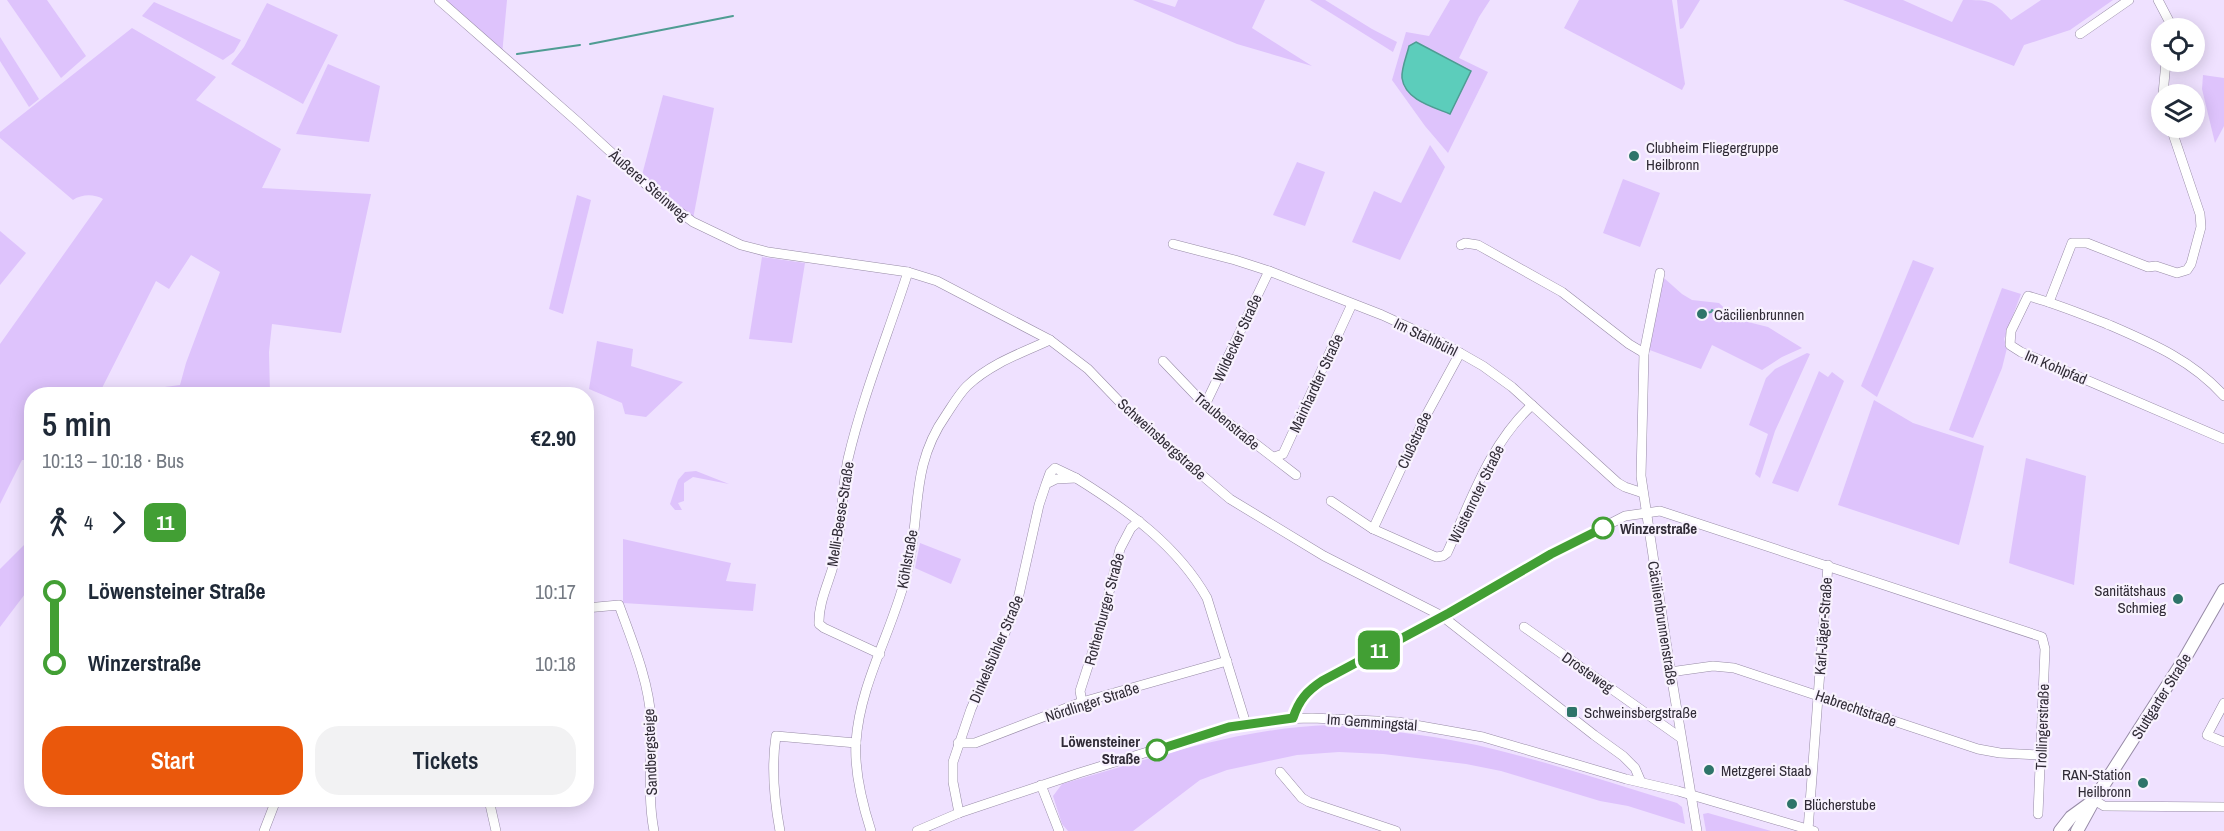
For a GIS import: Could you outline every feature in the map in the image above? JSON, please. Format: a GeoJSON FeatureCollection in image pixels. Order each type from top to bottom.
{"type":"FeatureCollection","features":[{"type":"Feature","properties":{"kind":"main road","name":"Stuttgarter Straße"},"geometry":{"type":"LineString","coordinates":[[2076,831],[2185,658],[2224,590]]}},
{"type":"Feature","properties":{"kind":"main road","name":"Stuttgarter Straße"},"geometry":{"type":"LineString","coordinates":[[2060,831],[2071,817],[2094,800]]}},
{"type":"Feature","properties":{"kind":"street","name":"Äußerer Steinweg"},"geometry":{"type":"LineString","coordinates":[[439,0],[662,199],[693,222],[741,245],[768,252],[908,272]]}},
{"type":"Feature","properties":{"kind":"street"},"geometry":{"type":"LineString","coordinates":[[2080,34],[2129,0]]}},
{"type":"Feature","properties":{"kind":"street"},"geometry":{"type":"LineString","coordinates":[[2158,0],[2167,18]]}},
{"type":"Feature","properties":{"kind":"street"},"geometry":{"type":"LineString","coordinates":[[2049,302],[2072,243],[2087,243],[2148,267],[2156,266],[2177,273],[2187,270],[2199,239],[2201,221],[2175,138]]}},
{"type":"Feature","properties":{"kind":"street"},"geometry":{"type":"LineString","coordinates":[[1461,245],[1465,243],[1478,245],[1562,292],[1644,353]]}},
{"type":"Feature","properties":{"kind":"street","name":"Im Stahlbühl"},"geometry":{"type":"LineString","coordinates":[[1173,244],[1269,271],[1414,329],[1460,353],[1499,377],[1618,483],[1625,488],[1643,493]]}},
{"type":"Feature","properties":{"kind":"street","name":"Wildecker Straße"},"geometry":{"type":"LineString","coordinates":[[1205,405],[1269,271]]}},
{"type":"Feature","properties":{"kind":"street","name":"Schweinsbergstraße"},"geometry":{"type":"LineString","coordinates":[[908,272],[937,281],[1050,340],[1088,369],[1138,421],[1230,499],[1324,556],[1442,616],[1585,729],[1623,756],[1635,768],[1641,782]]}},
{"type":"Feature","properties":{"kind":"street","name":"Melli-Beese-Straße"},"geometry":{"type":"LineString","coordinates":[[880,654],[824,628],[819,624],[819,610],[837,551],[841,499],[848,459],[865,399],[908,272]]}},
{"type":"Feature","properties":{"kind":"street","name":"Cäcilienbrunnenstraße"},"geometry":{"type":"LineString","coordinates":[[1660,273],[1644,353],[1641,436],[1643,493],[1697,831]]}},
{"type":"Feature","properties":{"kind":"street","name":"Im Kohlpfad"},"geometry":{"type":"LineString","coordinates":[[2224,396],[2202,374],[2180,357],[2049,302],[2028,296],[2011,331],[2010,343],[2013,348],[2224,439]]}},
{"type":"Feature","properties":{"kind":"street","name":"Mainhardter Straße"},"geometry":{"type":"LineString","coordinates":[[1274,457],[1283,454],[1352,304]]}},
{"type":"Feature","properties":{"kind":"street","name":"Köhlstraße"},"geometry":{"type":"LineString","coordinates":[[872,831],[858,781],[856,743],[862,705],[909,567],[918,484],[923,462],[944,418],[967,386],[1000,362],[1050,340]]}},
{"type":"Feature","properties":{"kind":"street","name":"Clußstraße"},"geometry":{"type":"LineString","coordinates":[[1373,529],[1423,421],[1460,353]]}},
{"type":"Feature","properties":{"kind":"street","name":"Traubenstraße"},"geometry":{"type":"LineString","coordinates":[[1163,361],[1205,405],[1296,474]]}},
{"type":"Feature","properties":{"kind":"street","name":"Wüstenroter Straße"},"geometry":{"type":"LineString","coordinates":[[1373,529],[1436,556],[1443,556],[1447,553],[1491,459],[1516,420],[1532,405]]}},
{"type":"Feature","properties":{"kind":"street","name":"Dinkelsbühler Straße"},"geometry":{"type":"LineString","coordinates":[[959,813],[953,782],[953,762],[958,743],[1016,608],[1039,505],[1050,473],[1055,468],[1076,478],[1139,521]]}},
{"type":"Feature","properties":{"kind":"street"},"geometry":{"type":"LineString","coordinates":[[1331,501],[1373,529]]}},
{"type":"Feature","properties":{"kind":"street"},"geometry":{"type":"LineString","coordinates":[[1293,718],[1300,701],[1312,687],[1624,516],[1665,512],[1828,566]]}},
{"type":"Feature","properties":{"kind":"street"},"geometry":{"type":"LineString","coordinates":[[1139,521],[1162,541],[1199,583],[1207,598],[1246,724]]}},
{"type":"Feature","properties":{"kind":"street","name":"Rothenburger Straße"},"geometry":{"type":"LineString","coordinates":[[1082,702],[1080,692],[1099,632],[1120,549],[1131,528],[1139,521]]}},
{"type":"Feature","properties":{"kind":"street","name":"Trollingerstraße"},"geometry":{"type":"LineString","coordinates":[[1828,566],[2042,637],[2044,641],[2038,814]]}},
{"type":"Feature","properties":{"kind":"street","name":"Karl-Jäger-Straße"},"geometry":{"type":"LineString","coordinates":[[1811,830],[1828,566]]}},
{"type":"Feature","properties":{"kind":"street","name":"Sandbergsteige"},"geometry":{"type":"LineString","coordinates":[[594,607],[619,605],[643,676],[651,718],[650,786],[654,831]]}},
{"type":"Feature","properties":{"kind":"street","name":"Drosteweg"},"geometry":{"type":"LineString","coordinates":[[1524,627],[1681,738]]}},
{"type":"Feature","properties":{"kind":"street","name":"Nördlinger Straße"},"geometry":{"type":"LineString","coordinates":[[958,743],[975,743],[1082,702],[1227,661]]}},
{"type":"Feature","properties":{"kind":"street","name":"Habrechtstraße"},"geometry":{"type":"LineString","coordinates":[[1670,672],[1706,666],[1727,667],[1978,749],[2000,753],[2041,755]]}},
{"type":"Feature","properties":{"kind":"street"},"geometry":{"type":"LineString","coordinates":[[2224,702],[2207,735],[2224,742]]}},
{"type":"Feature","properties":{"kind":"street","name":"Im Gemmingstal"},"geometry":{"type":"LineString","coordinates":[[917,831],[959,813],[1087,770],[1246,724],[1293,718],[1374,720],[1483,737],[1811,830]]}},
{"type":"Feature","properties":{"kind":"street"},"geometry":{"type":"LineString","coordinates":[[780,831],[772,763],[776,736],[856,743]]}},
{"type":"Feature","properties":{"kind":"street"},"geometry":{"type":"LineString","coordinates":[[1280,772],[1302,798],[1309,802],[1396,831]]}},
{"type":"Feature","properties":{"kind":"street"},"geometry":{"type":"LineString","coordinates":[[1041,785],[1059,831]]}},
{"type":"Feature","properties":{"kind":"street"},"geometry":{"type":"LineString","coordinates":[[2094,800],[2104,806],[2224,807]]}},
{"type":"Feature","properties":{"kind":"street"},"geometry":{"type":"LineString","coordinates":[[264,831],[273,807]]}},
{"type":"Feature","properties":{"kind":"street"},"geometry":{"type":"LineString","coordinates":[[491,807],[496,831]]}},
{"type":"Feature","properties":{"kind":"shaded area"},"geometry":{"type":"Polygon","coordinates":[[[7,0],[47,0],[86,56],[61,78],[7,0]]]}},
{"type":"Feature","properties":{"kind":"shaded area"},"geometry":{"type":"Polygon","coordinates":[[[443,0],[507,0],[502,55],[443,0]]]}},
{"type":"Feature","properties":{"kind":"shaded area"},"geometry":{"type":"Polygon","coordinates":[[[1133,0],[1152,0],[1175,7],[1178,0],[1265,0],[1252,28],[1312,66],[1237,44],[1133,0]]]}},
{"type":"Feature","properties":{"kind":"shaded area"},"geometry":{"type":"Polygon","coordinates":[[[1310,0],[1325,0],[1397,42],[1393,52],[1310,0]]]}},
{"type":"Feature","properties":{"kind":"shaded area"},"geometry":{"type":"Polygon","coordinates":[[[1450,0],[1490,0],[1459,58],[1488,72],[1448,153],[1425,126],[1392,80],[1406,32],[1429,36],[1450,0]]]}},
{"type":"Feature","properties":{"kind":"shaded area"},"geometry":{"type":"Polygon","coordinates":[[[1579,0],[1672,0],[1685,84],[1682,90],[1564,28],[1579,0]]]}},
{"type":"Feature","properties":{"kind":"shaded area"},"geometry":{"type":"Polygon","coordinates":[[[1677,0],[1700,0],[1683,28],[1680,29],[1677,0]]]}},
{"type":"Feature","properties":{"kind":"shaded area"},"geometry":{"type":"Polygon","coordinates":[[[1843,0],[1903,0],[1952,22],[1963,0],[1990,2],[2000,8],[2011,20],[2041,0],[2113,0],[2070,30],[2024,45],[2014,66],[1843,0]]]}},
{"type":"Feature","properties":{"kind":"shaded area"},"geometry":{"type":"Polygon","coordinates":[[[154,2],[241,40],[234,52],[223,60],[142,16],[154,2]]]}},
{"type":"Feature","properties":{"kind":"shaded area"},"geometry":{"type":"Polygon","coordinates":[[[267,3],[338,35],[303,104],[231,64],[244,47],[267,3]]]}},
{"type":"Feature","properties":{"kind":"shaded area"},"geometry":{"type":"Polygon","coordinates":[[[132,28],[216,77],[196,100],[281,149],[262,188],[371,194],[341,333],[272,324],[269,352],[270,387],[164,387],[180,385],[220,272],[191,255],[169,289],[156,281],[103,387],[24,387],[24,460],[0,504],[0,344],[103,199],[88,195],[73,200],[0,138],[0,132],[132,28]]]}},
{"type":"Feature","properties":{"kind":"shaded area"},"geometry":{"type":"Polygon","coordinates":[[[0,37],[39,99],[29,107],[0,61],[0,37]]]}},
{"type":"Feature","properties":{"kind":"shaded area"},"geometry":{"type":"Polygon","coordinates":[[[1416,42],[1471,71],[1450,114],[1421,102],[1404,86],[1402,74],[1404,62],[1409,46],[1416,42]]]}},
{"type":"Feature","properties":{"kind":"shaded area"},"geometry":{"type":"Polygon","coordinates":[[[328,64],[380,86],[369,142],[296,134],[328,64]]]}},
{"type":"Feature","properties":{"kind":"shaded area"},"geometry":{"type":"Polygon","coordinates":[[[2203,75],[2224,78],[2224,126],[2215,143],[2205,101],[2205,84],[2202,84],[2203,75]]]}},
{"type":"Feature","properties":{"kind":"shaded area"},"geometry":{"type":"Polygon","coordinates":[[[663,95],[714,108],[693,219],[642,175],[663,95]]]}},
{"type":"Feature","properties":{"kind":"shaded area"},"geometry":{"type":"Polygon","coordinates":[[[1430,145],[1445,167],[1400,260],[1352,242],[1374,191],[1401,203],[1430,145]]]}},
{"type":"Feature","properties":{"kind":"shaded area"},"geometry":{"type":"Polygon","coordinates":[[[1297,162],[1325,172],[1305,226],[1273,215],[1297,162]]]}},
{"type":"Feature","properties":{"kind":"shaded area"},"geometry":{"type":"Polygon","coordinates":[[[1623,179],[1660,193],[1640,247],[1603,233],[1623,179]]]}},
{"type":"Feature","properties":{"kind":"shaded area"},"geometry":{"type":"Polygon","coordinates":[[[577,195],[591,200],[563,314],[549,309],[577,195]]]}},
{"type":"Feature","properties":{"kind":"shaded area"},"geometry":{"type":"Polygon","coordinates":[[[0,231],[26,253],[0,285],[0,231]]]}},
{"type":"Feature","properties":{"kind":"shaded area"},"geometry":{"type":"Polygon","coordinates":[[[762,257],[805,263],[792,343],[749,339],[762,257]]]}},
{"type":"Feature","properties":{"kind":"shaded area"},"geometry":{"type":"Polygon","coordinates":[[[1913,260],[1934,268],[1877,397],[1861,386],[1913,260]]]}},
{"type":"Feature","properties":{"kind":"shaded area"},"geometry":{"type":"Polygon","coordinates":[[[1664,278],[1692,300],[1719,303],[1736,319],[1768,327],[1802,348],[1762,370],[1712,345],[1701,369],[1647,349],[1664,278]]]}},
{"type":"Feature","properties":{"kind":"shaded area"},"geometry":{"type":"Polygon","coordinates":[[[2002,288],[2021,294],[2004,339],[2007,348],[2002,368],[1973,438],[1949,430],[2002,288]]]}},
{"type":"Feature","properties":{"kind":"shaded area"},"geometry":{"type":"Polygon","coordinates":[[[597,341],[633,349],[631,366],[683,382],[646,417],[625,414],[622,403],[594,391],[594,387],[589,387],[597,341]]]}},
{"type":"Feature","properties":{"kind":"shaded area"},"geometry":{"type":"Polygon","coordinates":[[[1807,353],[1810,354],[1775,431],[1760,478],[1755,474],[1768,434],[1749,425],[1766,378],[1775,369],[1807,353]]]}},
{"type":"Feature","properties":{"kind":"shaded area"},"geometry":{"type":"Polygon","coordinates":[[[1819,371],[1828,377],[1832,372],[1844,381],[1798,492],[1772,483],[1819,371]]]}},
{"type":"Feature","properties":{"kind":"shaded area"},"geometry":{"type":"Polygon","coordinates":[[[1874,400],[1913,423],[1984,446],[1959,545],[1838,505],[1874,400]]]}},
{"type":"Feature","properties":{"kind":"shaded area"},"geometry":{"type":"Polygon","coordinates":[[[2026,458],[2086,476],[2074,585],[2009,563],[2026,458]]]}},
{"type":"Feature","properties":{"kind":"shaded area"},"geometry":{"type":"Polygon","coordinates":[[[696,471],[729,484],[693,477],[684,483],[684,501],[678,503],[682,510],[675,510],[670,504],[678,480],[685,472],[696,471]]]}},
{"type":"Feature","properties":{"kind":"shaded area"},"geometry":{"type":"Polygon","coordinates":[[[623,539],[731,563],[726,581],[756,584],[753,611],[623,603],[623,539]]]}},
{"type":"Feature","properties":{"kind":"shaded area"},"geometry":{"type":"Polygon","coordinates":[[[920,543],[961,559],[951,584],[915,568],[920,543]]]}},
{"type":"Feature","properties":{"kind":"shaded area"},"geometry":{"type":"Polygon","coordinates":[[[24,545],[24,595],[0,627],[0,569],[24,545]]]}},
{"type":"Feature","properties":{"kind":"shaded area"},"geometry":{"type":"Polygon","coordinates":[[[1330,725],[1435,737],[1543,762],[1677,803],[1682,807],[1685,824],[1501,771],[1466,764],[1383,754],[1339,752],[1297,755],[1227,770],[1200,780],[1133,831],[1068,831],[1062,824],[1053,796],[1062,784],[1194,746],[1262,732],[1330,725]]]}},
{"type":"Feature","properties":{"kind":"shaded area"},"geometry":{"type":"Polygon","coordinates":[[[1708,813],[1771,831],[1706,831],[1703,814],[1708,813]]]}},
{"type":"Feature","properties":{"kind":"waterway"},"geometry":{"type":"LineString","coordinates":[[590,44],[733,16]]}},
{"type":"Feature","properties":{"kind":"waterway"},"geometry":{"type":"LineString","coordinates":[[517,54],[580,45]]}},
{"type":"Feature","properties":{"kind":"waterway"},"geometry":{"type":"LineString","coordinates":[[1698,315],[1719,310]]}},
{"type":"Feature","properties":{"kind":"bus line","name":"11"},"geometry":{"type":"LineString","coordinates":[[1157,750],[1229,727],[1293,718],[1297,706],[1312,687],[1449,613],[1551,554],[1603,528]]}},
{"type":"Feature","properties":{"kind":"place","name":"Clubheim Fliegergruppe Heilbronn"},"geometry":{"type":"Point","coordinates":[1634,156]}},
{"type":"Feature","properties":{"kind":"place","name":"Cäcilienbrunnen"},"geometry":{"type":"Point","coordinates":[1702,314]}},
{"type":"Feature","properties":{"kind":"place","name":"Winzerstraße"},"geometry":{"type":"Point","coordinates":[1603,528]}},
{"type":"Feature","properties":{"kind":"place","name":"Sanitätshaus Schmieg"},"geometry":{"type":"Point","coordinates":[2178,599]}},
{"type":"Feature","properties":{"kind":"place","name":"Schweinsbergstraße"},"geometry":{"type":"Point","coordinates":[1572,712]}},
{"type":"Feature","properties":{"kind":"place","name":"Löwensteiner Straße"},"geometry":{"type":"Point","coordinates":[1157,750]}},
{"type":"Feature","properties":{"kind":"place","name":"Metzgerei Staab"},"geometry":{"type":"Point","coordinates":[1709,770]}},
{"type":"Feature","properties":{"kind":"place","name":"RAN-Station Heilbronn"},"geometry":{"type":"Point","coordinates":[2143,783]}},
{"type":"Feature","properties":{"kind":"place","name":"Blücherstube"},"geometry":{"type":"Point","coordinates":[1792,804]}}]}
